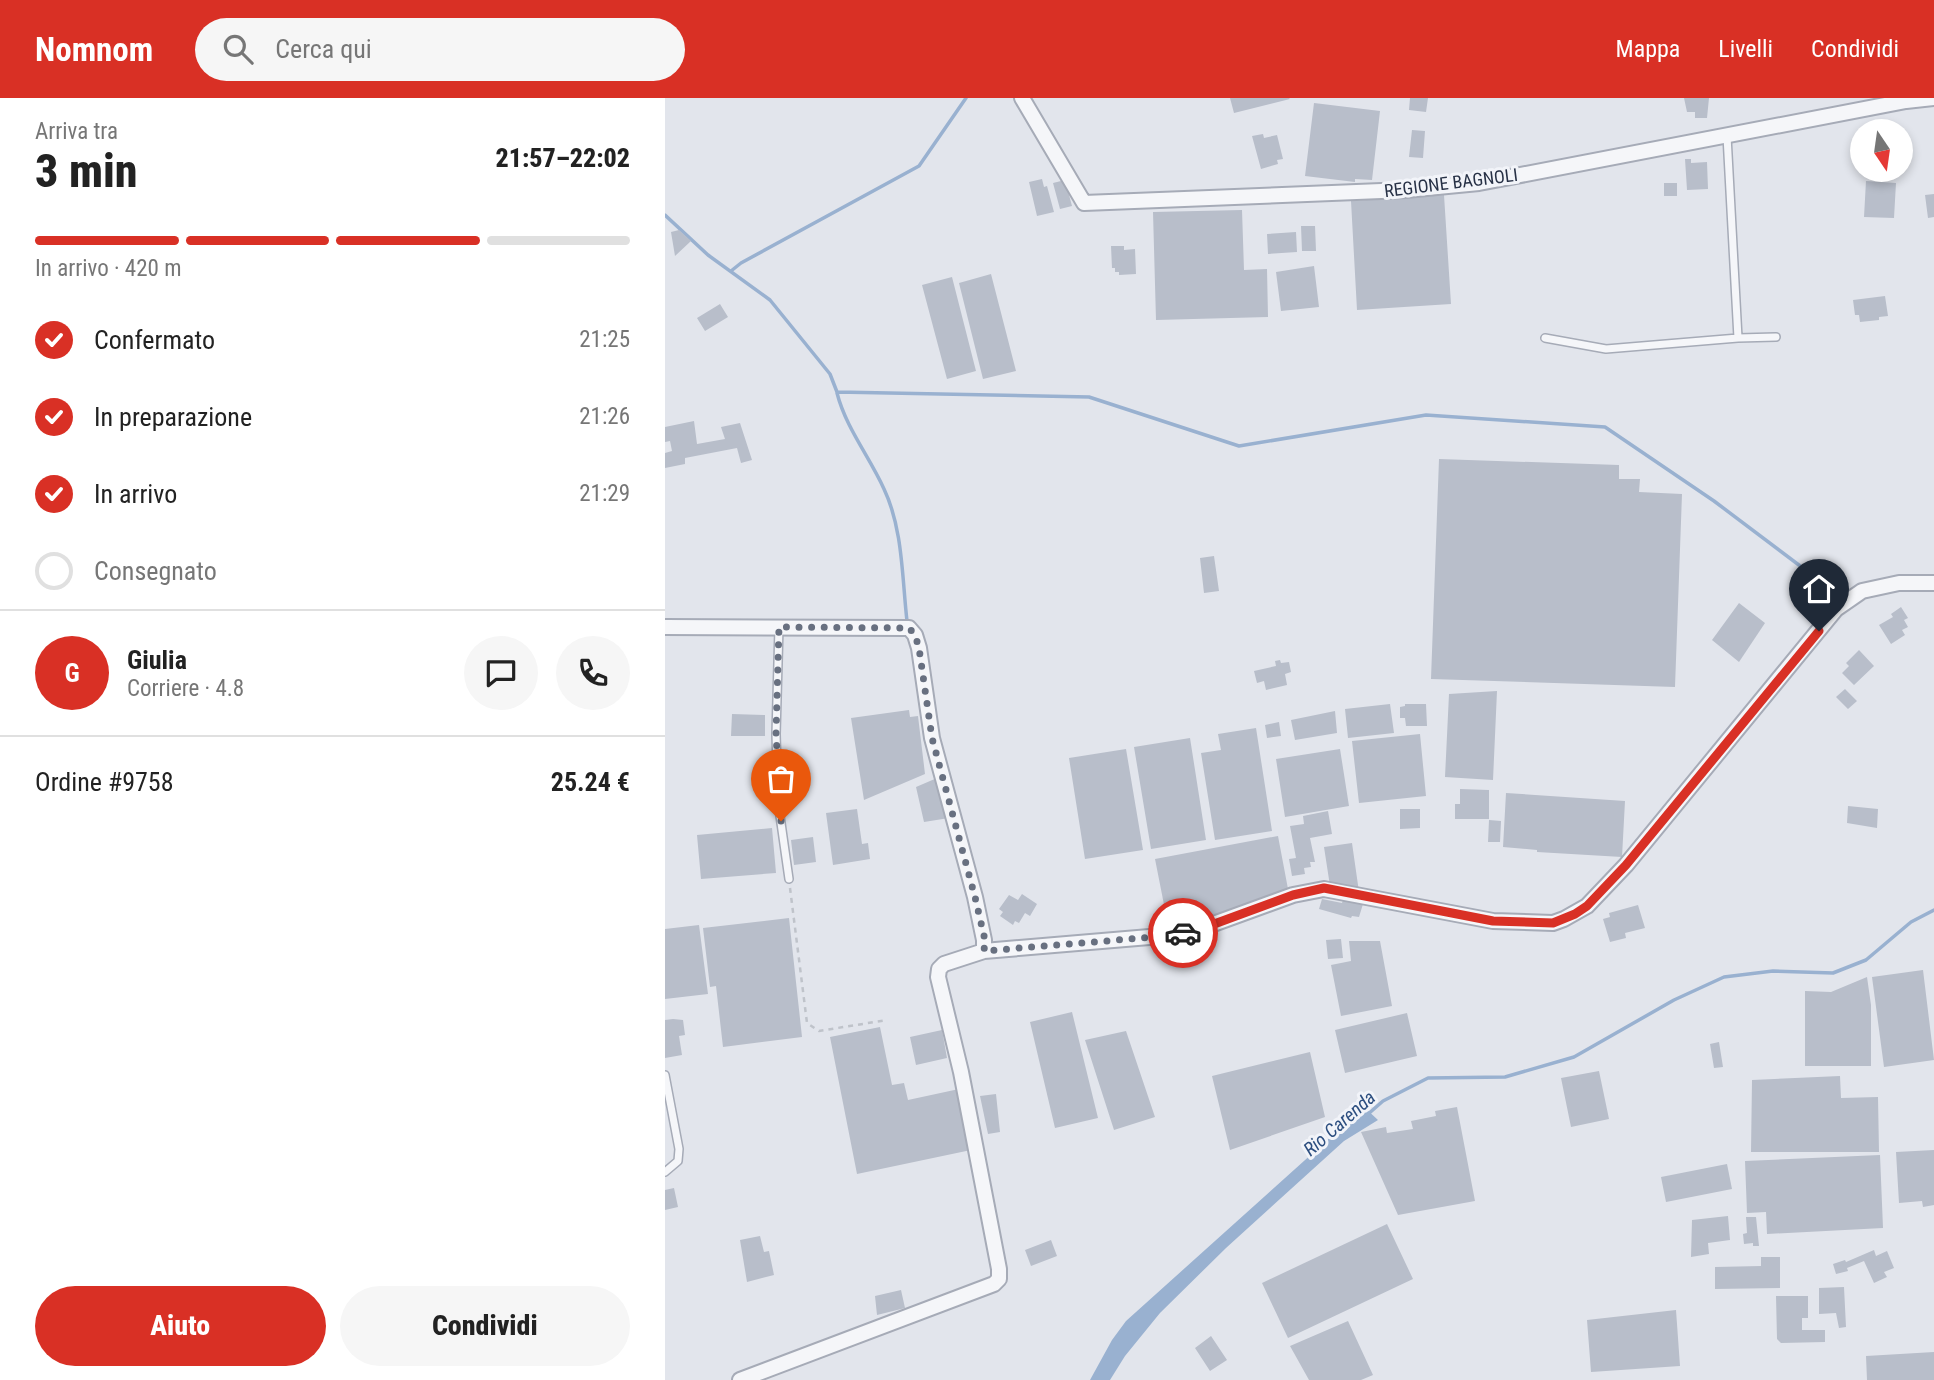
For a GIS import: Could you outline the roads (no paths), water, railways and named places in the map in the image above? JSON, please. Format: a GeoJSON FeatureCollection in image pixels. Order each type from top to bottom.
{"type":"FeatureCollection","features":[{"type":"Feature","properties":{"kind":"street","name":"REGIONE BAGNOLI"},"geometry":{"type":"LineString","coordinates":[[1022,98],[1084,203],[1245,198],[1455,186],[1934,98]]}},
{"type":"Feature","properties":{"kind":"street"},"geometry":{"type":"LineString","coordinates":[[750,1378],[994,1284],[999,1279],[961,1072],[938,976],[939,969],[944,964],[984,951],[1173,935],[1206,927],[1293,895],[1324,888],[1493,921],[1553,923],[1564,919],[1587,906],[1626,865],[1836,609],[1862,591],[1899,583],[1934,583]]}},
{"type":"Feature","properties":{"kind":"street"},"geometry":{"type":"LineString","coordinates":[[665,627],[909,628],[915,635],[919,648],[932,738],[975,897],[985,940],[984,951]]}},
{"type":"Feature","properties":{"kind":"lane"},"geometry":{"type":"LineString","coordinates":[[1727,136],[1738,338]]}},
{"type":"Feature","properties":{"kind":"lane"},"geometry":{"type":"LineString","coordinates":[[1545,338],[1606,349],[1776,337]]}},
{"type":"Feature","properties":{"kind":"lane"},"geometry":{"type":"LineString","coordinates":[[779,627],[776,734],[778,802],[789,879]]}},
{"type":"Feature","properties":{"kind":"lane"},"geometry":{"type":"LineString","coordinates":[[665,1075],[679,1149],[678,1161],[665,1172]]}},
{"type":"Feature","properties":{"kind":"water"},"geometry":{"type":"Polygon","coordinates":[[[1364,1107],[1378,1120],[1344,1141],[1226,1248],[1160,1313],[1125,1356],[1110,1380],[1090,1380],[1126,1321],[1364,1107]]]}},
{"type":"Feature","properties":{"kind":"waterway"},"geometry":{"type":"LineString","coordinates":[[731,271],[741,263],[919,166],[966,98]]}},
{"type":"Feature","properties":{"kind":"waterway"},"geometry":{"type":"LineString","coordinates":[[665,215],[708,255],[770,300],[830,374],[837,392],[1089,397],[1239,446],[1426,415],[1605,427],[1714,501],[1840,596]]}},
{"type":"Feature","properties":{"kind":"waterway"},"geometry":{"type":"LineString","coordinates":[[837,393],[846,418],[878,477],[895,520],[907,621]]}},
{"type":"Feature","properties":{"kind":"waterway","name":"Rio Carenda"},"geometry":{"type":"LineString","coordinates":[[1367,1115],[1383,1101],[1428,1078],[1505,1077],[1574,1057],[1674,1000],[1724,977],[1773,971],[1833,973],[1866,960],[1911,922],[1934,910]]}}]}
